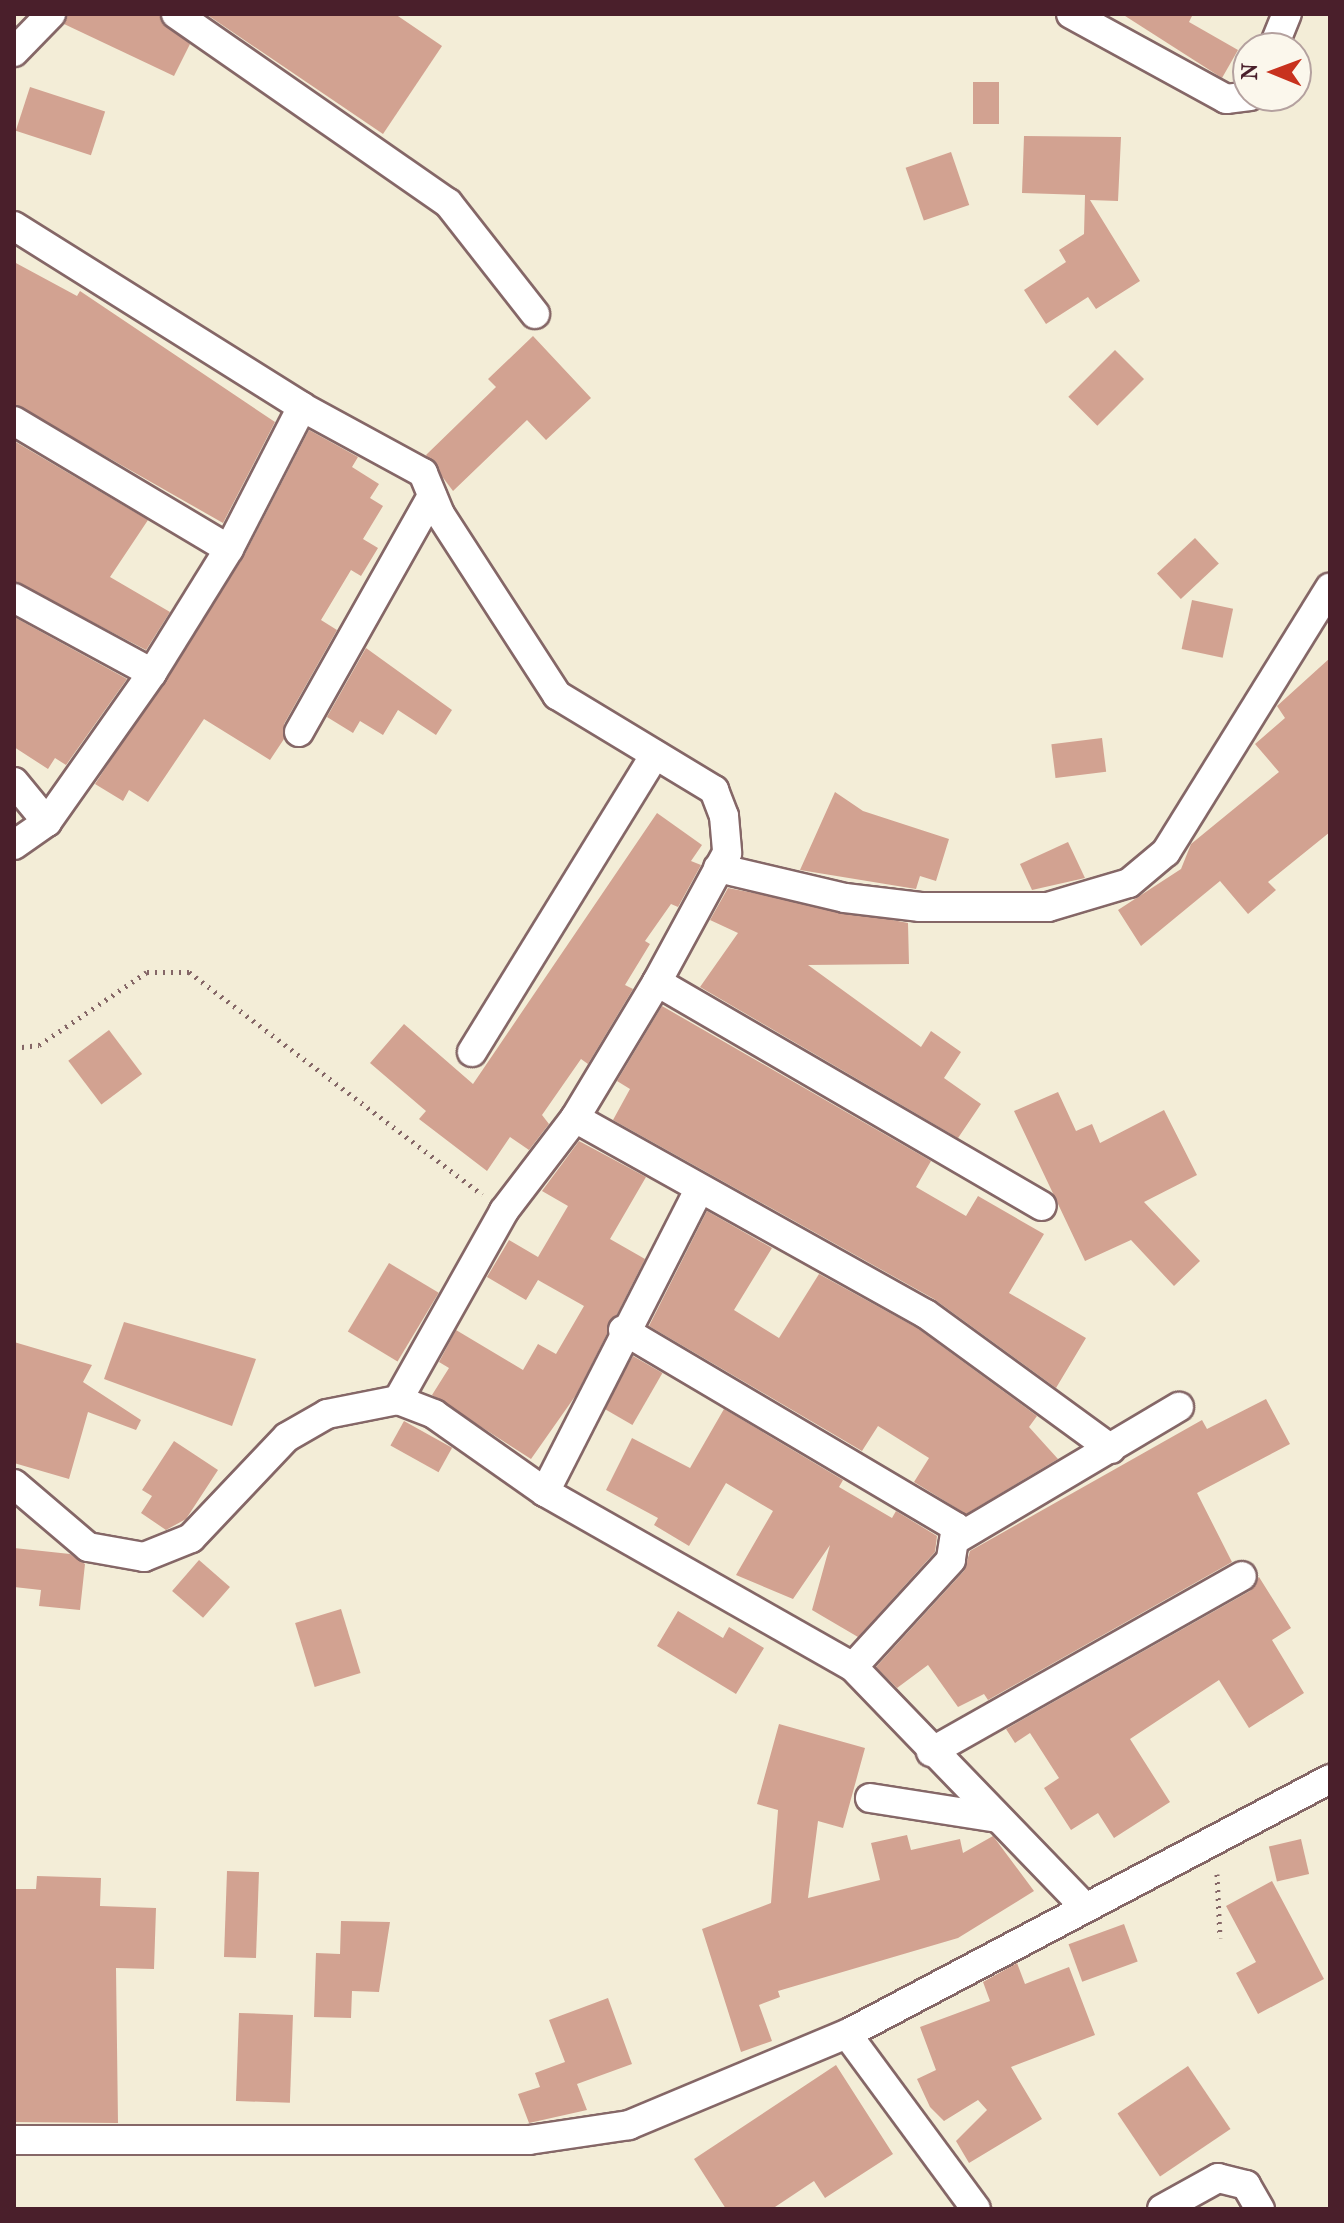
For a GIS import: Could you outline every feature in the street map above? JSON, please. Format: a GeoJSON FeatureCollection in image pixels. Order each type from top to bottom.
{"type":"FeatureCollection","features":[{"type":"Feature","properties":{"kind":"street"},"geometry":{"type":"LineString","coordinates":[[14,52],[51,14]]}},
{"type":"Feature","properties":{"kind":"street"},"geometry":{"type":"LineString","coordinates":[[176,14],[448,203],[535,314]]}},
{"type":"Feature","properties":{"kind":"street"},"geometry":{"type":"LineString","coordinates":[[1071,14],[1226,99],[1232,98]]}},
{"type":"Feature","properties":{"kind":"street"},"geometry":{"type":"LineString","coordinates":[[14,226],[302,407],[423,473],[432,496],[557,695],[714,790],[727,853],[657,982],[575,1118],[504,1211],[398,1400]]}},
{"type":"Feature","properties":{"kind":"street"},"geometry":{"type":"LineString","coordinates":[[14,845],[47,822],[152,673],[229,549],[302,407]]}},
{"type":"Feature","properties":{"kind":"street"},"geometry":{"type":"LineString","coordinates":[[14,421],[229,549]]}},
{"type":"Feature","properties":{"kind":"street"},"geometry":{"type":"LineString","coordinates":[[299,732],[432,496]]}},
{"type":"Feature","properties":{"kind":"street"},"geometry":{"type":"LineString","coordinates":[[718,868],[845,898],[920,907],[1048,907],[1129,883],[1166,852],[1330,588]]}},
{"type":"Feature","properties":{"kind":"street"},"geometry":{"type":"LineString","coordinates":[[14,598],[152,673]]}},
{"type":"Feature","properties":{"kind":"street"},"geometry":{"type":"LineString","coordinates":[[472,1052],[655,755]]}},
{"type":"Feature","properties":{"kind":"street"},"geometry":{"type":"LineString","coordinates":[[14,782],[47,822]]}},
{"type":"Feature","properties":{"kind":"street"},"geometry":{"type":"LineString","coordinates":[[657,982],[1042,1206]]}},
{"type":"Feature","properties":{"kind":"street"},"geometry":{"type":"LineString","coordinates":[[575,1118],[698,1192],[926,1314],[1111,1449]]}},
{"type":"Feature","properties":{"kind":"street"},"geometry":{"type":"LineString","coordinates":[[545,1492],[623,1330],[698,1192]]}},
{"type":"Feature","properties":{"kind":"street"},"geometry":{"type":"LineString","coordinates":[[623,1330],[951,1520],[958,1538],[951,1560],[853,1667]]}},
{"type":"Feature","properties":{"kind":"street"},"geometry":{"type":"LineString","coordinates":[[14,1484],[88,1547],[144,1557],[191,1538],[287,1437],[360,1403],[398,1400],[434,1414],[545,1492],[853,1667],[931,1752],[1085,1907]]}},
{"type":"Feature","properties":{"kind":"street"},"geometry":{"type":"LineString","coordinates":[[958,1538],[1179,1407]]}},
{"type":"Feature","properties":{"kind":"street"},"geometry":{"type":"LineString","coordinates":[[931,1752],[1242,1576]]}},
{"type":"Feature","properties":{"kind":"street"},"geometry":{"type":"LineString","coordinates":[[14,2140],[529,2140],[629,2125],[847,2034],[1228,1830],[1330,1779]]}},
{"type":"Feature","properties":{"kind":"street"},"geometry":{"type":"LineString","coordinates":[[870,1798],[997,1818]]}},
{"type":"Feature","properties":{"kind":"street"},"geometry":{"type":"LineString","coordinates":[[847,2034],[976,2209]]}},
{"type":"Feature","properties":{"kind":"street"},"geometry":{"type":"LineString","coordinates":[[1162,2209],[1218,2178],[1246,2185],[1260,2209]]}},
{"type":"Feature","properties":{"kind":"path"},"geometry":{"type":"LineString","coordinates":[[14,1048],[39,1045],[147,972],[189,972],[504,1211]]}},
{"type":"Feature","properties":{"kind":"path"},"geometry":{"type":"LineString","coordinates":[[1220,1938],[1216,1881],[1228,1830]]}},
{"type":"Feature","properties":{"kind":"building"},"geometry":{"type":"Polygon","coordinates":[[[68,14],[159,14],[190,44],[174,76],[64,24],[68,14]]]}},
{"type":"Feature","properties":{"kind":"building"},"geometry":{"type":"Polygon","coordinates":[[[206,14],[395,14],[442,46],[383,134],[206,14]]]}},
{"type":"Feature","properties":{"kind":"building"},"geometry":{"type":"Polygon","coordinates":[[[1122,14],[1193,14],[1189,22],[1232,47],[1232,60],[1222,78],[1122,14]]]}},
{"type":"Feature","properties":{"kind":"building"},"geometry":{"type":"Polygon","coordinates":[[[973,82],[999,82],[999,124],[973,124],[973,82]]]}},
{"type":"Feature","properties":{"kind":"building"},"geometry":{"type":"Polygon","coordinates":[[[30,87],[105,111],[91,155],[16,131],[30,87]]]}},
{"type":"Feature","properties":{"kind":"building"},"geometry":{"type":"Polygon","coordinates":[[[1024,136],[1121,137],[1118,201],[1090,200],[1140,281],[1096,309],[1088,297],[1046,324],[1024,290],[1066,262],[1059,250],[1084,234],[1085,195],[1022,193],[1024,136]]]}},
{"type":"Feature","properties":{"kind":"building"},"geometry":{"type":"Polygon","coordinates":[[[951,152],[969,205],[924,221],[906,168],[951,152]]]}},
{"type":"Feature","properties":{"kind":"building"},"geometry":{"type":"Polygon","coordinates":[[[14,262],[77,296],[80,291],[275,422],[223,523],[14,404],[14,262]]]}},
{"type":"Feature","properties":{"kind":"building"},"geometry":{"type":"Polygon","coordinates":[[[533,336],[591,398],[546,440],[527,420],[453,491],[426,455],[496,387],[488,379],[533,336]]]}},
{"type":"Feature","properties":{"kind":"building"},"geometry":{"type":"Polygon","coordinates":[[[1115,350],[1144,379],[1097,426],[1068,397],[1115,350]]]}},
{"type":"Feature","properties":{"kind":"building"},"geometry":{"type":"Polygon","coordinates":[[[309,430],[358,457],[352,467],[379,484],[370,498],[383,506],[363,539],[378,548],[361,576],[351,570],[321,620],[337,630],[284,724],[284,739],[270,760],[204,719],[148,802],[129,790],[123,801],[95,784],[243,558],[309,430]]]}},
{"type":"Feature","properties":{"kind":"building"},"geometry":{"type":"Polygon","coordinates":[[[14,441],[148,520],[110,577],[170,612],[146,650],[14,581],[14,441]]]}},
{"type":"Feature","properties":{"kind":"building"},"geometry":{"type":"Polygon","coordinates":[[[1195,538],[1219,564],[1181,599],[1157,573],[1195,538]]]}},
{"type":"Feature","properties":{"kind":"building"},"geometry":{"type":"Polygon","coordinates":[[[1192,600],[1233,609],[1223,658],[1182,649],[1192,600]]]}},
{"type":"Feature","properties":{"kind":"building"},"geometry":{"type":"Polygon","coordinates":[[[14,617],[127,679],[66,765],[55,758],[48,769],[14,747],[14,617]]]}},
{"type":"Feature","properties":{"kind":"building"},"geometry":{"type":"Polygon","coordinates":[[[366,648],[452,710],[436,735],[398,710],[383,735],[360,721],[353,733],[327,717],[366,648]]]}},
{"type":"Feature","properties":{"kind":"building"},"geometry":{"type":"Polygon","coordinates":[[[1330,658],[1330,832],[1268,882],[1276,890],[1248,914],[1220,881],[1141,946],[1118,910],[1181,869],[1191,844],[1279,772],[1255,744],[1285,718],[1277,706],[1330,658]]]}},
{"type":"Feature","properties":{"kind":"building"},"geometry":{"type":"Polygon","coordinates":[[[1102,738],[1106,772],[1056,778],[1051,744],[1102,738]]]}},
{"type":"Feature","properties":{"kind":"building"},"geometry":{"type":"Polygon","coordinates":[[[835,792],[863,811],[949,839],[936,881],[920,876],[916,889],[800,870],[835,792]]]}},
{"type":"Feature","properties":{"kind":"building"},"geometry":{"type":"Polygon","coordinates":[[[657,813],[702,845],[691,861],[701,865],[678,907],[671,904],[645,941],[650,944],[625,985],[633,989],[588,1064],[581,1059],[542,1115],[549,1124],[529,1150],[510,1137],[487,1171],[419,1119],[426,1111],[370,1063],[404,1024],[473,1084],[657,813]]]}},
{"type":"Feature","properties":{"kind":"building"},"geometry":{"type":"Polygon","coordinates":[[[1068,842],[1085,878],[1032,890],[1020,864],[1068,842]]]}},
{"type":"Feature","properties":{"kind":"building"},"geometry":{"type":"Polygon","coordinates":[[[728,888],[908,923],[909,964],[808,965],[921,1047],[931,1031],[961,1052],[944,1078],[981,1104],[958,1138],[700,987],[738,933],[710,920],[728,888]]]}},
{"type":"Feature","properties":{"kind":"building"},"geometry":{"type":"Polygon","coordinates":[[[662,1006],[931,1161],[916,1187],[966,1216],[978,1196],[1044,1234],[1009,1293],[1086,1338],[1056,1388],[934,1299],[613,1120],[630,1089],[617,1081],[662,1006]]]}},
{"type":"Feature","properties":{"kind":"building"},"geometry":{"type":"Polygon","coordinates":[[[109,1030],[142,1074],[101,1105],[68,1061],[109,1030]]]}},
{"type":"Feature","properties":{"kind":"building"},"geometry":{"type":"Polygon","coordinates":[[[1058,1092],[1076,1131],[1092,1124],[1100,1143],[1164,1110],[1197,1175],[1144,1202],[1200,1261],[1174,1286],[1131,1240],[1085,1261],[1014,1111],[1058,1092]]]}},
{"type":"Feature","properties":{"kind":"building"},"geometry":{"type":"Polygon","coordinates":[[[579,1141],[646,1177],[610,1239],[645,1259],[576,1395],[531,1459],[432,1395],[449,1368],[439,1362],[456,1330],[523,1370],[538,1344],[556,1354],[584,1306],[538,1280],[526,1300],[487,1277],[509,1240],[538,1257],[568,1206],[542,1191],[579,1141]]]}},
{"type":"Feature","properties":{"kind":"building"},"geometry":{"type":"Polygon","coordinates":[[[707,1211],[772,1248],[734,1310],[779,1338],[819,1274],[917,1328],[1037,1416],[1029,1427],[1058,1459],[966,1514],[914,1482],[929,1458],[878,1426],[862,1451],[649,1326],[707,1211]]]}},
{"type":"Feature","properties":{"kind":"building"},"geometry":{"type":"Polygon","coordinates":[[[389,1263],[439,1293],[398,1361],[348,1332],[389,1263]]]}},
{"type":"Feature","properties":{"kind":"building"},"geometry":{"type":"Polygon","coordinates":[[[124,1322],[256,1359],[232,1426],[104,1379],[124,1322]]]}},
{"type":"Feature","properties":{"kind":"building"},"geometry":{"type":"Polygon","coordinates":[[[14,1342],[92,1365],[83,1382],[141,1420],[136,1430],[88,1412],[69,1479],[14,1463],[14,1342]]]}},
{"type":"Feature","properties":{"kind":"building"},"geometry":{"type":"Polygon","coordinates":[[[633,1356],[662,1373],[632,1425],[603,1408],[633,1356]]]}},
{"type":"Feature","properties":{"kind":"building"},"geometry":{"type":"Polygon","coordinates":[[[1266,1399],[1290,1444],[1197,1493],[1232,1562],[988,1700],[984,1694],[958,1707],[928,1665],[897,1688],[876,1667],[964,1571],[970,1551],[1202,1420],[1207,1429],[1266,1399]]]}},
{"type":"Feature","properties":{"kind":"building"},"geometry":{"type":"Polygon","coordinates":[[[724,1409],[843,1480],[839,1487],[892,1518],[896,1511],[937,1536],[935,1552],[858,1637],[812,1610],[830,1545],[793,1599],[736,1575],[773,1511],[726,1483],[689,1546],[654,1525],[658,1518],[606,1490],[632,1438],[690,1468],[724,1409]]]}},
{"type":"Feature","properties":{"kind":"building"},"geometry":{"type":"Polygon","coordinates":[[[404,1421],[452,1448],[439,1472],[390,1445],[404,1421]]]}},
{"type":"Feature","properties":{"kind":"building"},"geometry":{"type":"Polygon","coordinates":[[[174,1441],[218,1470],[186,1519],[166,1530],[141,1513],[152,1496],[142,1490],[174,1441]]]}},
{"type":"Feature","properties":{"kind":"building"},"geometry":{"type":"Polygon","coordinates":[[[14,1548],[70,1554],[85,1564],[80,1610],[39,1606],[41,1590],[14,1587],[14,1548]]]}},
{"type":"Feature","properties":{"kind":"building"},"geometry":{"type":"Polygon","coordinates":[[[199,1560],[230,1587],[203,1618],[172,1591],[199,1560]]]}},
{"type":"Feature","properties":{"kind":"building"},"geometry":{"type":"Polygon","coordinates":[[[1259,1577],[1291,1628],[1272,1640],[1304,1693],[1249,1728],[1219,1680],[1130,1739],[1170,1802],[1114,1838],[1098,1813],[1071,1830],[1044,1788],[1059,1778],[1030,1733],[1015,1743],[1006,1729],[1250,1591],[1259,1577]]]}},
{"type":"Feature","properties":{"kind":"building"},"geometry":{"type":"Polygon","coordinates":[[[341,1609],[361,1673],[315,1687],[295,1623],[341,1609]]]}},
{"type":"Feature","properties":{"kind":"building"},"geometry":{"type":"Polygon","coordinates":[[[678,1611],[723,1638],[729,1627],[764,1648],[736,1694],[657,1646],[678,1611]]]}},
{"type":"Feature","properties":{"kind":"building"},"geometry":{"type":"Polygon","coordinates":[[[779,1724],[865,1748],[843,1828],[818,1821],[808,1898],[880,1880],[871,1843],[907,1835],[911,1850],[960,1839],[963,1853],[993,1836],[1034,1891],[958,1938],[778,1991],[780,1997],[759,2005],[772,2041],[741,2052],[702,1929],[771,1903],[778,1810],[757,1804],[779,1724]]]}},
{"type":"Feature","properties":{"kind":"building"},"geometry":{"type":"Polygon","coordinates":[[[1301,1839],[1309,1874],[1277,1882],[1269,1846],[1301,1839]]]}},
{"type":"Feature","properties":{"kind":"building"},"geometry":{"type":"Polygon","coordinates":[[[227,1871],[259,1872],[256,1958],[224,1957],[227,1871]]]}},
{"type":"Feature","properties":{"kind":"building"},"geometry":{"type":"Polygon","coordinates":[[[37,1876],[101,1878],[100,1906],[156,1908],[154,1969],[116,1968],[118,2123],[14,2122],[14,1889],[36,1889],[37,1876]]]}},
{"type":"Feature","properties":{"kind":"building"},"geometry":{"type":"Polygon","coordinates":[[[1272,1881],[1324,1979],[1258,2014],[1236,1973],[1256,1962],[1226,1906],[1272,1881]]]}},
{"type":"Feature","properties":{"kind":"building"},"geometry":{"type":"Polygon","coordinates":[[[341,1921],[390,1922],[379,1992],[352,1991],[351,2018],[314,2017],[316,1953],[340,1954],[341,1921]]]}},
{"type":"Feature","properties":{"kind":"building"},"geometry":{"type":"Polygon","coordinates":[[[1124,1924],[1138,1962],[1082,1982],[1069,1944],[1124,1924]]]}},
{"type":"Feature","properties":{"kind":"building"},"geometry":{"type":"Polygon","coordinates":[[[1017,1963],[1025,1984],[1069,1967],[1095,2035],[1011,2067],[1042,2119],[969,2163],[956,2141],[987,2110],[978,2100],[944,2121],[930,2107],[917,2079],[936,2070],[920,2027],[990,2001],[983,1982],[1017,1963]]]}},
{"type":"Feature","properties":{"kind":"building"},"geometry":{"type":"Polygon","coordinates":[[[608,1998],[632,2064],[577,2084],[587,2110],[529,2123],[518,2094],[540,2087],[535,2073],[565,2062],[549,2020],[608,1998]]]}},
{"type":"Feature","properties":{"kind":"building"},"geometry":{"type":"Polygon","coordinates":[[[239,2013],[293,2015],[290,2103],[236,2101],[239,2013]]]}},
{"type":"Feature","properties":{"kind":"building"},"geometry":{"type":"Polygon","coordinates":[[[836,2065],[893,2154],[825,2198],[814,2181],[772,2209],[726,2209],[694,2159],[836,2065]]]}},
{"type":"Feature","properties":{"kind":"building"},"geometry":{"type":"Polygon","coordinates":[[[1188,2066],[1230,2129],[1160,2177],[1118,2114],[1188,2066]]]}}]}
